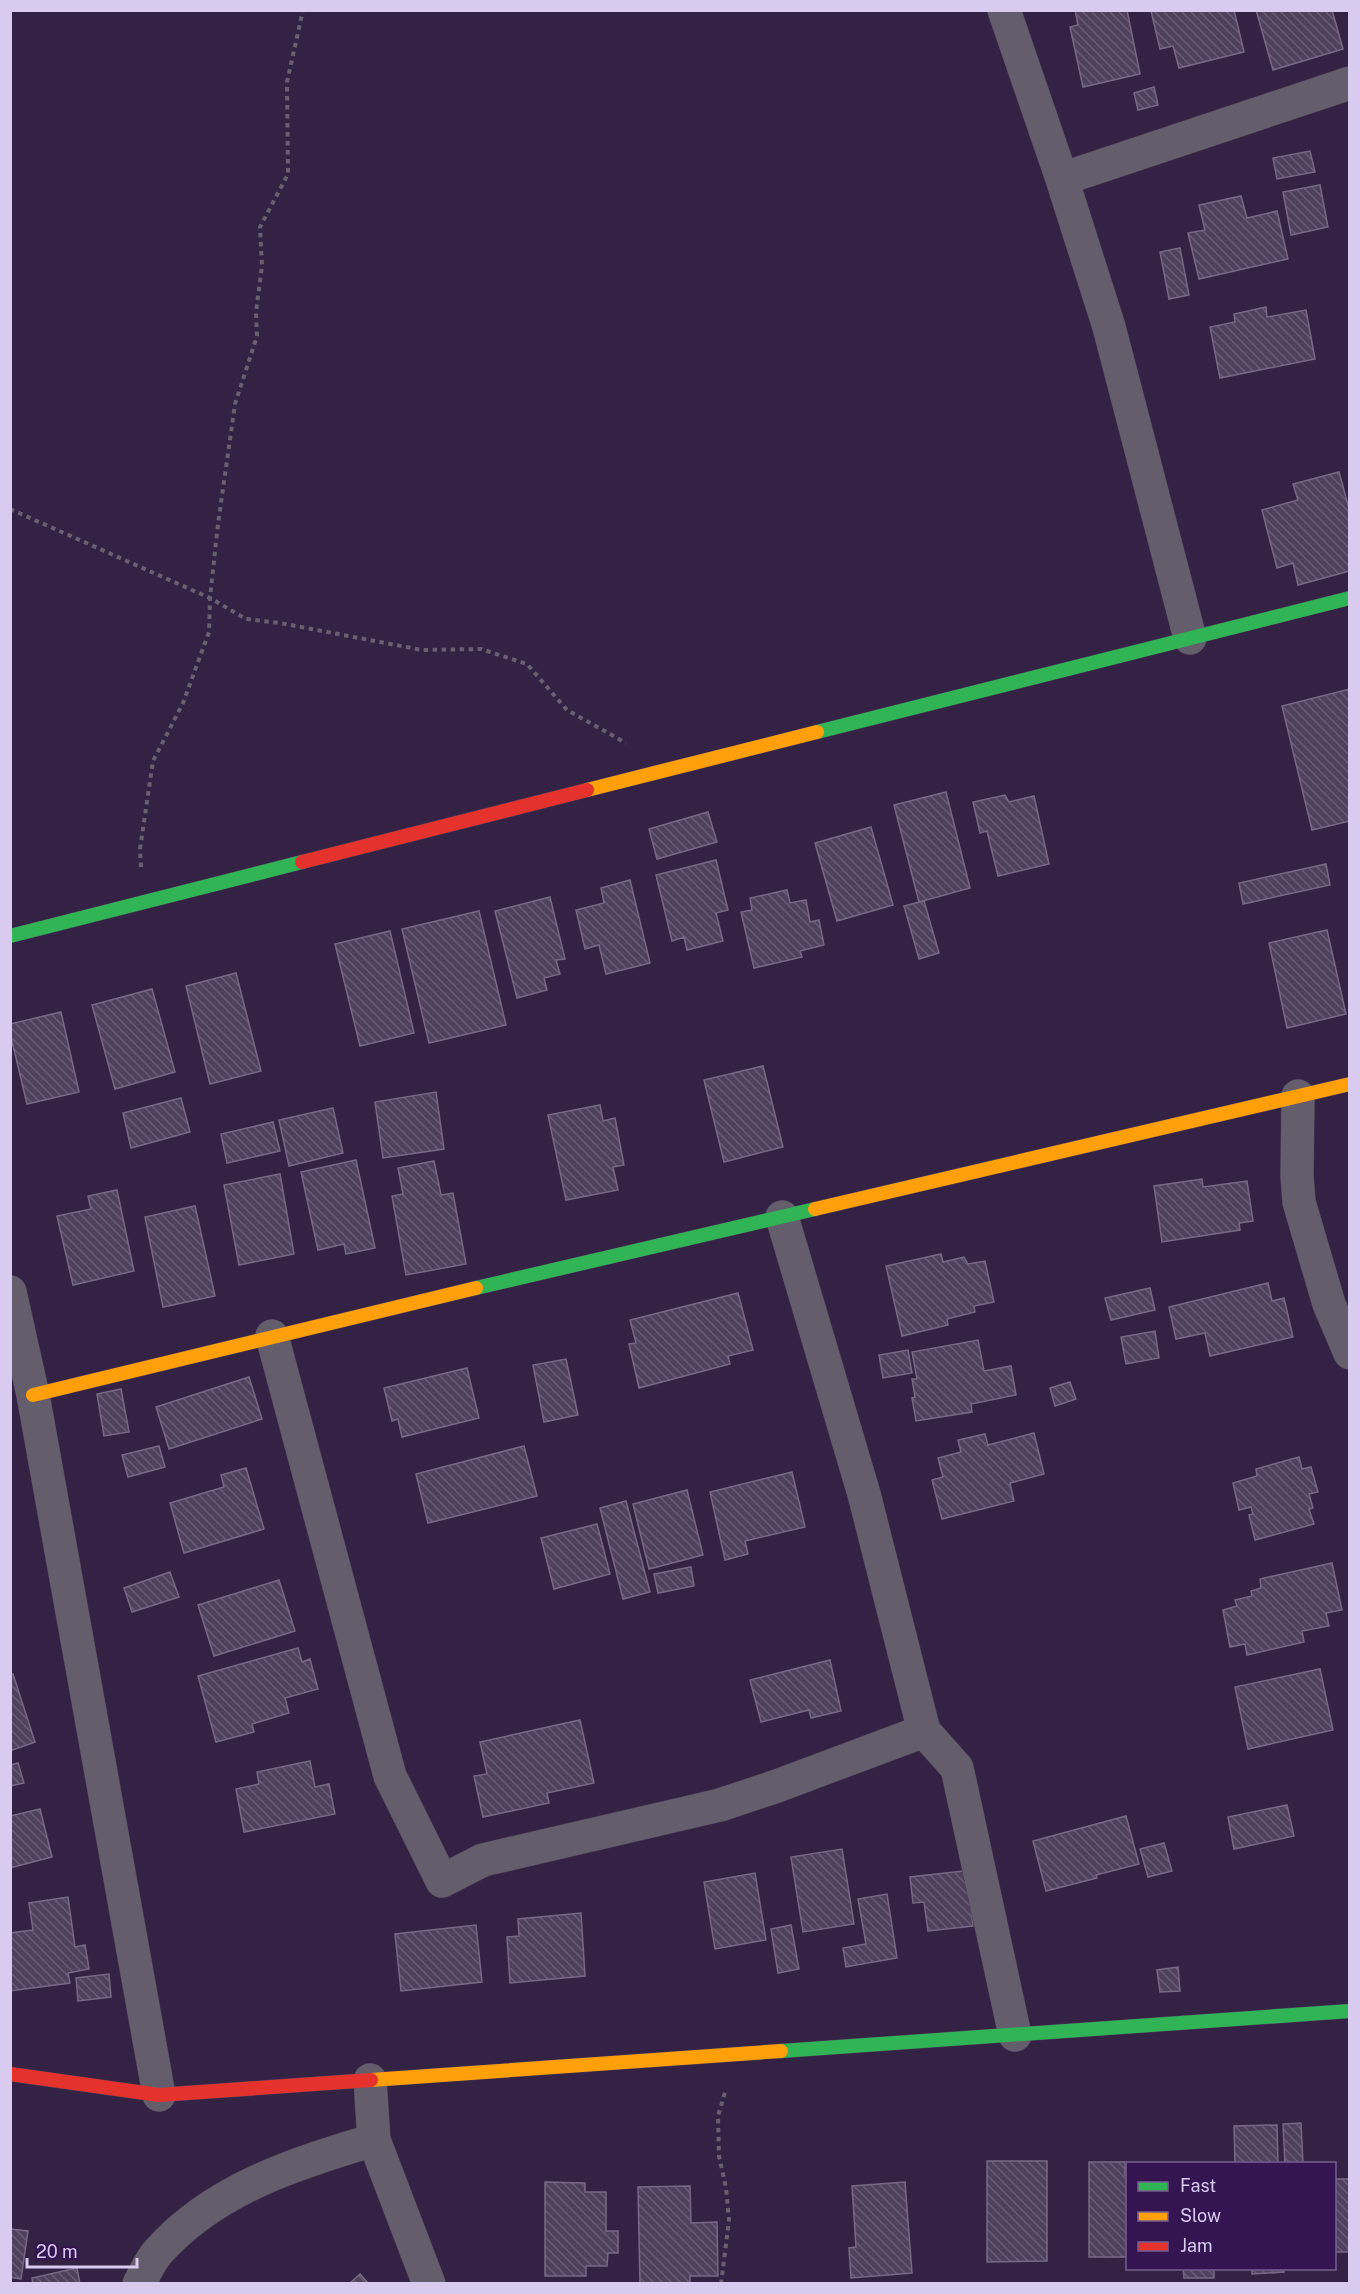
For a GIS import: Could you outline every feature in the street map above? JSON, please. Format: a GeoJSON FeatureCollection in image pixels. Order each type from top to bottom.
{"type":"FeatureCollection","features":[{"type":"Feature","properties":{"kind":"street"},"geometry":{"type":"LineString","coordinates":[[1004,10],[1062,179],[1109,327],[1190,638]]}},
{"type":"Feature","properties":{"kind":"street"},"geometry":{"type":"LineString","coordinates":[[1062,179],[1350,83]]}},
{"type":"Feature","properties":{"kind":"street"},"geometry":{"type":"LineString","coordinates":[[10,936],[1350,598]]}},
{"type":"Feature","properties":{"kind":"street"},"geometry":{"type":"LineString","coordinates":[[33,1395],[272,1336],[1350,1084]]}},
{"type":"Feature","properties":{"kind":"street"},"geometry":{"type":"LineString","coordinates":[[1298,1096],[1299,1202],[1329,1304],[1350,1353]]}},
{"type":"Feature","properties":{"kind":"street"},"geometry":{"type":"LineString","coordinates":[[782,1217],[864,1494],[924,1731],[957,1768],[1015,2035]]}},
{"type":"Feature","properties":{"kind":"street"},"geometry":{"type":"LineString","coordinates":[[10,1292],[33,1395],[159,2095]]}},
{"type":"Feature","properties":{"kind":"street"},"geometry":{"type":"LineString","coordinates":[[272,1336],[390,1776],[442,1881],[483,1860],[720,1804],[777,1786],[924,1731]]}},
{"type":"Feature","properties":{"kind":"street"},"geometry":{"type":"LineString","coordinates":[[10,2074],[159,2095],[1350,2012]]}},
{"type":"Feature","properties":{"kind":"street"},"geometry":{"type":"LineString","coordinates":[[370,2080],[374,2140],[429,2283]]}},
{"type":"Feature","properties":{"kind":"street"},"geometry":{"type":"LineString","coordinates":[[139,2283],[157,2253],[190,2224],[236,2190],[305,2160],[374,2140]]}},
{"type":"Feature","properties":{"kind":"path"},"geometry":{"type":"LineString","coordinates":[[145,903],[140,849],[153,761],[183,703],[209,632],[210,598],[218,524],[235,404],[257,336],[256,312],[262,266],[260,227],[288,174],[287,82],[303,10]]}},
{"type":"Feature","properties":{"kind":"path"},"geometry":{"type":"LineString","coordinates":[[10,509],[210,598],[246,619],[280,623],[422,650],[481,649],[527,664],[567,710],[637,751],[648,774]]}},
{"type":"Feature","properties":{"kind":"path"},"geometry":{"type":"LineString","coordinates":[[721,2283],[729,2220],[726,2188],[719,2156],[718,2116],[736,2054]]}},
{"type":"Feature","properties":{"kind":"building"},"geometry":{"type":"Polygon","coordinates":[[[1075,10],[1127,10],[1140,74],[1083,87],[1070,27],[1078,25],[1075,10]]]}},
{"type":"Feature","properties":{"kind":"building"},"geometry":{"type":"Polygon","coordinates":[[[1234,10],[1244,52],[1179,68],[1173,46],[1160,49],[1151,11],[1234,10]]]}},
{"type":"Feature","properties":{"kind":"building"},"geometry":{"type":"Polygon","coordinates":[[[1256,10],[1332,10],[1343,49],[1273,70],[1256,10]]]}},
{"type":"Feature","properties":{"kind":"building"},"geometry":{"type":"Polygon","coordinates":[[[1154,87],[1158,105],[1138,110],[1134,93],[1154,87]]]}},
{"type":"Feature","properties":{"kind":"building"},"geometry":{"type":"Polygon","coordinates":[[[1310,151],[1315,172],[1277,179],[1273,158],[1310,151]]]}},
{"type":"Feature","properties":{"kind":"building"},"geometry":{"type":"Polygon","coordinates":[[[1320,185],[1328,227],[1291,235],[1283,192],[1320,185]]]}},
{"type":"Feature","properties":{"kind":"building"},"geometry":{"type":"Polygon","coordinates":[[[1241,196],[1247,218],[1277,211],[1288,259],[1199,279],[1188,233],[1205,230],[1199,205],[1241,196]]]}},
{"type":"Feature","properties":{"kind":"building"},"geometry":{"type":"Polygon","coordinates":[[[1180,248],[1189,295],[1169,299],[1160,252],[1180,248]]]}},
{"type":"Feature","properties":{"kind":"building"},"geometry":{"type":"Polygon","coordinates":[[[1266,307],[1267,317],[1306,310],[1315,359],[1220,378],[1210,327],[1235,322],[1234,314],[1266,307]]]}},
{"type":"Feature","properties":{"kind":"building"},"geometry":{"type":"Polygon","coordinates":[[[1339,472],[1350,512],[1350,571],[1298,585],[1293,563],[1277,568],[1262,510],[1298,500],[1293,484],[1339,472]]]}},
{"type":"Feature","properties":{"kind":"building"},"geometry":{"type":"Polygon","coordinates":[[[1350,689],[1350,821],[1312,830],[1282,706],[1350,689]]]}},
{"type":"Feature","properties":{"kind":"building"},"geometry":{"type":"Polygon","coordinates":[[[946,792],[970,888],[919,902],[894,805],[946,792]]]}},
{"type":"Feature","properties":{"kind":"building"},"geometry":{"type":"Polygon","coordinates":[[[1005,795],[1009,802],[1034,796],[1049,864],[998,876],[987,831],[980,833],[973,802],[1005,795]]]}},
{"type":"Feature","properties":{"kind":"building"},"geometry":{"type":"Polygon","coordinates":[[[708,812],[717,842],[657,859],[649,829],[708,812]]]}},
{"type":"Feature","properties":{"kind":"building"},"geometry":{"type":"Polygon","coordinates":[[[871,827],[893,905],[837,921],[815,843],[871,827]]]}},
{"type":"Feature","properties":{"kind":"building"},"geometry":{"type":"Polygon","coordinates":[[[716,860],[728,910],[716,913],[723,941],[687,950],[684,937],[672,941],[656,875],[716,860]]]}},
{"type":"Feature","properties":{"kind":"building"},"geometry":{"type":"Polygon","coordinates":[[[1326,864],[1330,885],[1243,904],[1239,883],[1326,864]]]}},
{"type":"Feature","properties":{"kind":"building"},"geometry":{"type":"Polygon","coordinates":[[[630,880],[650,963],[606,974],[599,945],[585,949],[576,910],[604,903],[601,888],[630,880]]]}},
{"type":"Feature","properties":{"kind":"building"},"geometry":{"type":"Polygon","coordinates":[[[787,890],[790,903],[806,900],[810,922],[819,920],[824,945],[800,951],[802,957],[754,968],[741,912],[752,910],[750,898],[787,890]]]}},
{"type":"Feature","properties":{"kind":"building"},"geometry":{"type":"Polygon","coordinates":[[[550,897],[565,959],[556,960],[560,974],[544,978],[547,990],[517,998],[495,911],[550,897]]]}},
{"type":"Feature","properties":{"kind":"building"},"geometry":{"type":"Polygon","coordinates":[[[924,901],[939,953],[919,959],[904,906],[924,901]]]}},
{"type":"Feature","properties":{"kind":"building"},"geometry":{"type":"Polygon","coordinates":[[[479,911],[506,1025],[429,1043],[402,929],[479,911]]]}},
{"type":"Feature","properties":{"kind":"building"},"geometry":{"type":"Polygon","coordinates":[[[1327,930],[1346,1014],[1287,1028],[1269,943],[1327,930]]]}},
{"type":"Feature","properties":{"kind":"building"},"geometry":{"type":"Polygon","coordinates":[[[390,931],[414,1033],[360,1046],[335,944],[390,931]]]}},
{"type":"Feature","properties":{"kind":"building"},"geometry":{"type":"Polygon","coordinates":[[[236,973],[261,1071],[210,1084],[186,986],[236,973]]]}},
{"type":"Feature","properties":{"kind":"building"},"geometry":{"type":"Polygon","coordinates":[[[152,989],[175,1072],[115,1089],[92,1005],[152,989]]]}},
{"type":"Feature","properties":{"kind":"building"},"geometry":{"type":"Polygon","coordinates":[[[61,1012],[79,1092],[27,1104],[10,1033],[10,1024],[61,1012]]]}},
{"type":"Feature","properties":{"kind":"building"},"geometry":{"type":"Polygon","coordinates":[[[763,1066],[783,1147],[724,1162],[704,1080],[763,1066]]]}},
{"type":"Feature","properties":{"kind":"building"},"geometry":{"type":"Polygon","coordinates":[[[436,1092],[444,1149],[383,1158],[375,1102],[436,1092]]]}},
{"type":"Feature","properties":{"kind":"building"},"geometry":{"type":"Polygon","coordinates":[[[181,1098],[190,1132],[131,1148],[123,1113],[181,1098]]]}},
{"type":"Feature","properties":{"kind":"building"},"geometry":{"type":"Polygon","coordinates":[[[600,1105],[603,1121],[615,1118],[624,1165],[613,1167],[618,1190],[566,1200],[548,1115],[600,1105]]]}},
{"type":"Feature","properties":{"kind":"building"},"geometry":{"type":"Polygon","coordinates":[[[333,1108],[343,1153],[289,1166],[279,1120],[333,1108]]]}},
{"type":"Feature","properties":{"kind":"building"},"geometry":{"type":"Polygon","coordinates":[[[273,1122],[280,1151],[227,1163],[221,1134],[273,1122]]]}},
{"type":"Feature","properties":{"kind":"building"},"geometry":{"type":"Polygon","coordinates":[[[356,1160],[375,1248],[346,1254],[344,1244],[318,1250],[301,1172],[356,1160]]]}},
{"type":"Feature","properties":{"kind":"building"},"geometry":{"type":"Polygon","coordinates":[[[434,1161],[441,1195],[453,1193],[466,1264],[406,1275],[392,1196],[403,1194],[398,1168],[434,1161]]]}},
{"type":"Feature","properties":{"kind":"building"},"geometry":{"type":"Polygon","coordinates":[[[280,1174],[294,1254],[239,1265],[224,1185],[280,1174]]]}},
{"type":"Feature","properties":{"kind":"building"},"geometry":{"type":"Polygon","coordinates":[[[1202,1179],[1203,1187],[1247,1181],[1253,1221],[1239,1223],[1240,1230],[1162,1242],[1154,1186],[1202,1179]]]}},
{"type":"Feature","properties":{"kind":"building"},"geometry":{"type":"Polygon","coordinates":[[[117,1190],[134,1271],[73,1285],[57,1216],[91,1209],[88,1196],[117,1190]]]}},
{"type":"Feature","properties":{"kind":"building"},"geometry":{"type":"Polygon","coordinates":[[[195,1206],[215,1296],[163,1307],[145,1217],[195,1206]]]}},
{"type":"Feature","properties":{"kind":"building"},"geometry":{"type":"Polygon","coordinates":[[[941,1254],[943,1262],[964,1257],[968,1264],[985,1261],[994,1302],[974,1306],[975,1312],[947,1319],[948,1325],[902,1336],[886,1266],[941,1254]]]}},
{"type":"Feature","properties":{"kind":"building"},"geometry":{"type":"Polygon","coordinates":[[[1268,1283],[1272,1301],[1284,1298],[1293,1337],[1210,1356],[1205,1333],[1176,1339],[1169,1307],[1268,1283]]]}},
{"type":"Feature","properties":{"kind":"building"},"geometry":{"type":"Polygon","coordinates":[[[1150,1288],[1155,1310],[1111,1320],[1105,1298],[1150,1288]]]}},
{"type":"Feature","properties":{"kind":"building"},"geometry":{"type":"Polygon","coordinates":[[[738,1293],[753,1350],[728,1356],[730,1364],[639,1388],[629,1344],[636,1343],[630,1320],[738,1293]]]}},
{"type":"Feature","properties":{"kind":"building"},"geometry":{"type":"Polygon","coordinates":[[[1155,1331],[1159,1358],[1126,1364],[1121,1337],[1155,1331]]]}},
{"type":"Feature","properties":{"kind":"building"},"geometry":{"type":"Polygon","coordinates":[[[978,1340],[984,1371],[1011,1366],[1016,1395],[971,1404],[972,1412],[916,1421],[912,1398],[915,1397],[912,1379],[917,1379],[912,1352],[978,1340]]]}},
{"type":"Feature","properties":{"kind":"building"},"geometry":{"type":"Polygon","coordinates":[[[908,1350],[912,1373],[883,1378],[879,1355],[908,1350]]]}},
{"type":"Feature","properties":{"kind":"building"},"geometry":{"type":"Polygon","coordinates":[[[566,1359],[578,1415],[544,1422],[533,1365],[566,1359]]]}},
{"type":"Feature","properties":{"kind":"building"},"geometry":{"type":"Polygon","coordinates":[[[467,1368],[479,1418],[402,1437],[398,1419],[392,1421],[384,1388],[467,1368]]]}},
{"type":"Feature","properties":{"kind":"building"},"geometry":{"type":"Polygon","coordinates":[[[249,1377],[262,1419],[169,1449],[156,1407],[249,1377]]]}},
{"type":"Feature","properties":{"kind":"building"},"geometry":{"type":"Polygon","coordinates":[[[1070,1382],[1076,1399],[1055,1406],[1050,1388],[1070,1382]]]}},
{"type":"Feature","properties":{"kind":"building"},"geometry":{"type":"Polygon","coordinates":[[[121,1389],[129,1432],[104,1436],[97,1394],[121,1389]]]}},
{"type":"Feature","properties":{"kind":"building"},"geometry":{"type":"Polygon","coordinates":[[[1034,1433],[1044,1474],[1010,1483],[1014,1501],[942,1519],[932,1480],[943,1477],[938,1458],[961,1452],[958,1440],[985,1434],[988,1445],[1034,1433]]]}},
{"type":"Feature","properties":{"kind":"building"},"geometry":{"type":"Polygon","coordinates":[[[159,1446],[165,1467],[128,1477],[122,1455],[159,1446]]]}},
{"type":"Feature","properties":{"kind":"building"},"geometry":{"type":"Polygon","coordinates":[[[524,1446],[537,1496],[428,1523],[416,1474],[524,1446]]]}},
{"type":"Feature","properties":{"kind":"building"},"geometry":{"type":"Polygon","coordinates":[[[1299,1457],[1302,1469],[1311,1467],[1318,1492],[1309,1494],[1313,1508],[1309,1509],[1314,1524],[1255,1540],[1249,1515],[1253,1514],[1251,1507],[1239,1510],[1233,1483],[1257,1476],[1256,1469],[1299,1457]]]}},
{"type":"Feature","properties":{"kind":"building"},"geometry":{"type":"Polygon","coordinates":[[[246,1468],[264,1529],[184,1553],[170,1503],[224,1487],[221,1475],[246,1468]]]}},
{"type":"Feature","properties":{"kind":"building"},"geometry":{"type":"Polygon","coordinates":[[[792,1472],[805,1527],[745,1541],[748,1554],[725,1560],[710,1492],[792,1472]]]}},
{"type":"Feature","properties":{"kind":"building"},"geometry":{"type":"Polygon","coordinates":[[[687,1490],[703,1555],[649,1569],[633,1504],[687,1490]]]}},
{"type":"Feature","properties":{"kind":"building"},"geometry":{"type":"Polygon","coordinates":[[[626,1501],[650,1592],[623,1599],[600,1508],[626,1501]]]}},
{"type":"Feature","properties":{"kind":"building"},"geometry":{"type":"Polygon","coordinates":[[[597,1524],[610,1574],[554,1589],[541,1538],[597,1524]]]}},
{"type":"Feature","properties":{"kind":"building"},"geometry":{"type":"Polygon","coordinates":[[[1332,1563],[1342,1610],[1326,1613],[1329,1626],[1302,1631],[1304,1642],[1247,1655],[1245,1644],[1230,1647],[1223,1610],[1237,1606],[1235,1600],[1252,1596],[1251,1591],[1261,1588],[1260,1579],[1332,1563]]]}},
{"type":"Feature","properties":{"kind":"building"},"geometry":{"type":"Polygon","coordinates":[[[691,1567],[694,1586],[658,1593],[654,1574],[691,1567]]]}},
{"type":"Feature","properties":{"kind":"building"},"geometry":{"type":"Polygon","coordinates":[[[170,1572],[179,1597],[132,1612],[124,1588],[170,1572]]]}},
{"type":"Feature","properties":{"kind":"building"},"geometry":{"type":"Polygon","coordinates":[[[279,1580],[295,1631],[214,1656],[198,1605],[279,1580]]]}},
{"type":"Feature","properties":{"kind":"building"},"geometry":{"type":"Polygon","coordinates":[[[298,1648],[302,1662],[310,1659],[318,1689],[285,1698],[289,1713],[252,1724],[254,1732],[216,1742],[198,1676],[298,1648]]]}},
{"type":"Feature","properties":{"kind":"building"},"geometry":{"type":"Polygon","coordinates":[[[830,1660],[841,1711],[811,1718],[809,1710],[761,1722],[750,1680],[830,1660]]]}},
{"type":"Feature","properties":{"kind":"building"},"geometry":{"type":"Polygon","coordinates":[[[1320,1669],[1333,1730],[1248,1749],[1235,1687],[1320,1669]]]}},
{"type":"Feature","properties":{"kind":"building"},"geometry":{"type":"Polygon","coordinates":[[[13,1674],[35,1742],[10,1751],[10,1675],[13,1674]]]}},
{"type":"Feature","properties":{"kind":"building"},"geometry":{"type":"Polygon","coordinates":[[[580,1720],[594,1783],[547,1793],[549,1803],[483,1817],[474,1776],[487,1774],[480,1742],[580,1720]]]}},
{"type":"Feature","properties":{"kind":"building"},"geometry":{"type":"Polygon","coordinates":[[[310,1761],[315,1787],[329,1784],[335,1814],[244,1832],[236,1789],[259,1784],[257,1772],[310,1761]]]}},
{"type":"Feature","properties":{"kind":"building"},"geometry":{"type":"Polygon","coordinates":[[[18,1763],[24,1783],[10,1786],[10,1765],[18,1763]]]}},
{"type":"Feature","properties":{"kind":"building"},"geometry":{"type":"Polygon","coordinates":[[[1287,1805],[1294,1836],[1234,1849],[1228,1817],[1287,1805]]]}},
{"type":"Feature","properties":{"kind":"building"},"geometry":{"type":"Polygon","coordinates":[[[40,1809],[52,1857],[10,1868],[10,1816],[40,1809]]]}},
{"type":"Feature","properties":{"kind":"building"},"geometry":{"type":"Polygon","coordinates":[[[1126,1816],[1139,1864],[1046,1891],[1033,1841],[1126,1816]]]}},
{"type":"Feature","properties":{"kind":"building"},"geometry":{"type":"Polygon","coordinates":[[[1164,1843],[1172,1871],[1148,1877],[1140,1849],[1164,1843]]]}},
{"type":"Feature","properties":{"kind":"building"},"geometry":{"type":"Polygon","coordinates":[[[842,1849],[854,1924],[803,1932],[791,1857],[842,1849]]]}},
{"type":"Feature","properties":{"kind":"building"},"geometry":{"type":"Polygon","coordinates":[[[972,1870],[970,1897],[973,1926],[928,1931],[924,1902],[913,1903],[910,1877],[972,1870]]]}},
{"type":"Feature","properties":{"kind":"building"},"geometry":{"type":"Polygon","coordinates":[[[755,1873],[766,1940],[715,1949],[704,1882],[755,1873]]]}},
{"type":"Feature","properties":{"kind":"building"},"geometry":{"type":"Polygon","coordinates":[[[887,1894],[897,1958],[846,1967],[843,1948],[866,1944],[858,1899],[887,1894]]]}},
{"type":"Feature","properties":{"kind":"building"},"geometry":{"type":"Polygon","coordinates":[[[68,1897],[75,1947],[85,1945],[89,1969],[68,1973],[70,1983],[10,1991],[10,1933],[33,1930],[29,1903],[68,1897]]]}},
{"type":"Feature","properties":{"kind":"building"},"geometry":{"type":"Polygon","coordinates":[[[581,1913],[585,1976],[510,1983],[507,1937],[519,1936],[518,1919],[581,1913]]]}},
{"type":"Feature","properties":{"kind":"building"},"geometry":{"type":"Polygon","coordinates":[[[476,1925],[482,1982],[401,1991],[395,1934],[476,1925]]]}},
{"type":"Feature","properties":{"kind":"building"},"geometry":{"type":"Polygon","coordinates":[[[791,1925],[799,1969],[778,1973],[771,1929],[791,1925]]]}},
{"type":"Feature","properties":{"kind":"building"},"geometry":{"type":"Polygon","coordinates":[[[1178,1967],[1180,1991],[1160,1992],[1157,1970],[1178,1967]]]}},
{"type":"Feature","properties":{"kind":"building"},"geometry":{"type":"Polygon","coordinates":[[[109,1974],[111,1997],[78,2001],[76,1978],[109,1974]]]}},
{"type":"Feature","properties":{"kind":"building"},"geometry":{"type":"Polygon","coordinates":[[[1301,2123],[1303,2162],[1285,2162],[1283,2124],[1301,2123]]]}},
{"type":"Feature","properties":{"kind":"building"},"geometry":{"type":"Polygon","coordinates":[[[1277,2125],[1278,2162],[1235,2162],[1234,2126],[1277,2125]]]}},
{"type":"Feature","properties":{"kind":"building"},"geometry":{"type":"Polygon","coordinates":[[[987,2161],[1047,2161],[1047,2261],[987,2262],[987,2161]]]}},
{"type":"Feature","properties":{"kind":"building"},"geometry":{"type":"Polygon","coordinates":[[[1089,2162],[1125,2162],[1126,2257],[1089,2257],[1089,2162]]]}},
{"type":"Feature","properties":{"kind":"building"},"geometry":{"type":"Polygon","coordinates":[[[1336,2179],[1350,2179],[1350,2252],[1336,2252],[1336,2179]]]}},
{"type":"Feature","properties":{"kind":"building"},"geometry":{"type":"Polygon","coordinates":[[[545,2182],[585,2183],[585,2192],[606,2192],[606,2231],[618,2231],[618,2253],[608,2253],[607,2266],[586,2266],[586,2276],[545,2276],[545,2182]]]}},
{"type":"Feature","properties":{"kind":"building"},"geometry":{"type":"Polygon","coordinates":[[[905,2182],[912,2273],[851,2278],[849,2248],[856,2247],[852,2186],[905,2182]]]}},
{"type":"Feature","properties":{"kind":"building"},"geometry":{"type":"Polygon","coordinates":[[[690,2186],[691,2223],[717,2222],[718,2276],[690,2276],[690,2284],[640,2284],[638,2187],[690,2186]]]}},
{"type":"Feature","properties":{"kind":"building"},"geometry":{"type":"Polygon","coordinates":[[[10,2229],[28,2231],[21,2279],[10,2277],[10,2229]]]}},
{"type":"Feature","properties":{"kind":"building"},"geometry":{"type":"Polygon","coordinates":[[[77,2268],[80,2284],[33,2284],[32,2278],[77,2268]]]}},
{"type":"Feature","properties":{"kind":"building"},"geometry":{"type":"Polygon","coordinates":[[[1183,2270],[1214,2270],[1214,2278],[1184,2278],[1183,2270]]]}},
{"type":"Feature","properties":{"kind":"building"},"geometry":{"type":"Polygon","coordinates":[[[1252,2270],[1284,2270],[1284,2272],[1252,2274],[1252,2270]]]}},
{"type":"Feature","properties":{"kind":"building"},"geometry":{"type":"Polygon","coordinates":[[[360,2274],[369,2284],[349,2284],[360,2274]]]}},
{"type":"Feature","properties":{"kind":"traffic: fast"},"geometry":{"type":"LineString","coordinates":[[817,732],[1350,598]]}},
{"type":"Feature","properties":{"kind":"traffic: fast"},"geometry":{"type":"LineString","coordinates":[[10,936],[302,862]]}},
{"type":"Feature","properties":{"kind":"traffic: fast"},"geometry":{"type":"LineString","coordinates":[[476,1288],[815,1209]]}},
{"type":"Feature","properties":{"kind":"traffic: fast"},"geometry":{"type":"LineString","coordinates":[[781,2051],[1350,2011]]}},
{"type":"Feature","properties":{"kind":"traffic: slow"},"geometry":{"type":"LineString","coordinates":[[587,790],[817,732]]}},
{"type":"Feature","properties":{"kind":"traffic: slow"},"geometry":{"type":"LineString","coordinates":[[815,1209],[1350,1084]]}},
{"type":"Feature","properties":{"kind":"traffic: slow"},"geometry":{"type":"LineString","coordinates":[[33,1395],[476,1288]]}},
{"type":"Feature","properties":{"kind":"traffic: slow"},"geometry":{"type":"LineString","coordinates":[[371,2080],[781,2051]]}},
{"type":"Feature","properties":{"kind":"traffic: jam"},"geometry":{"type":"LineString","coordinates":[[302,862],[587,790]]}},
{"type":"Feature","properties":{"kind":"traffic: jam"},"geometry":{"type":"LineString","coordinates":[[10,2074],[159,2095],[371,2080]]}}]}
